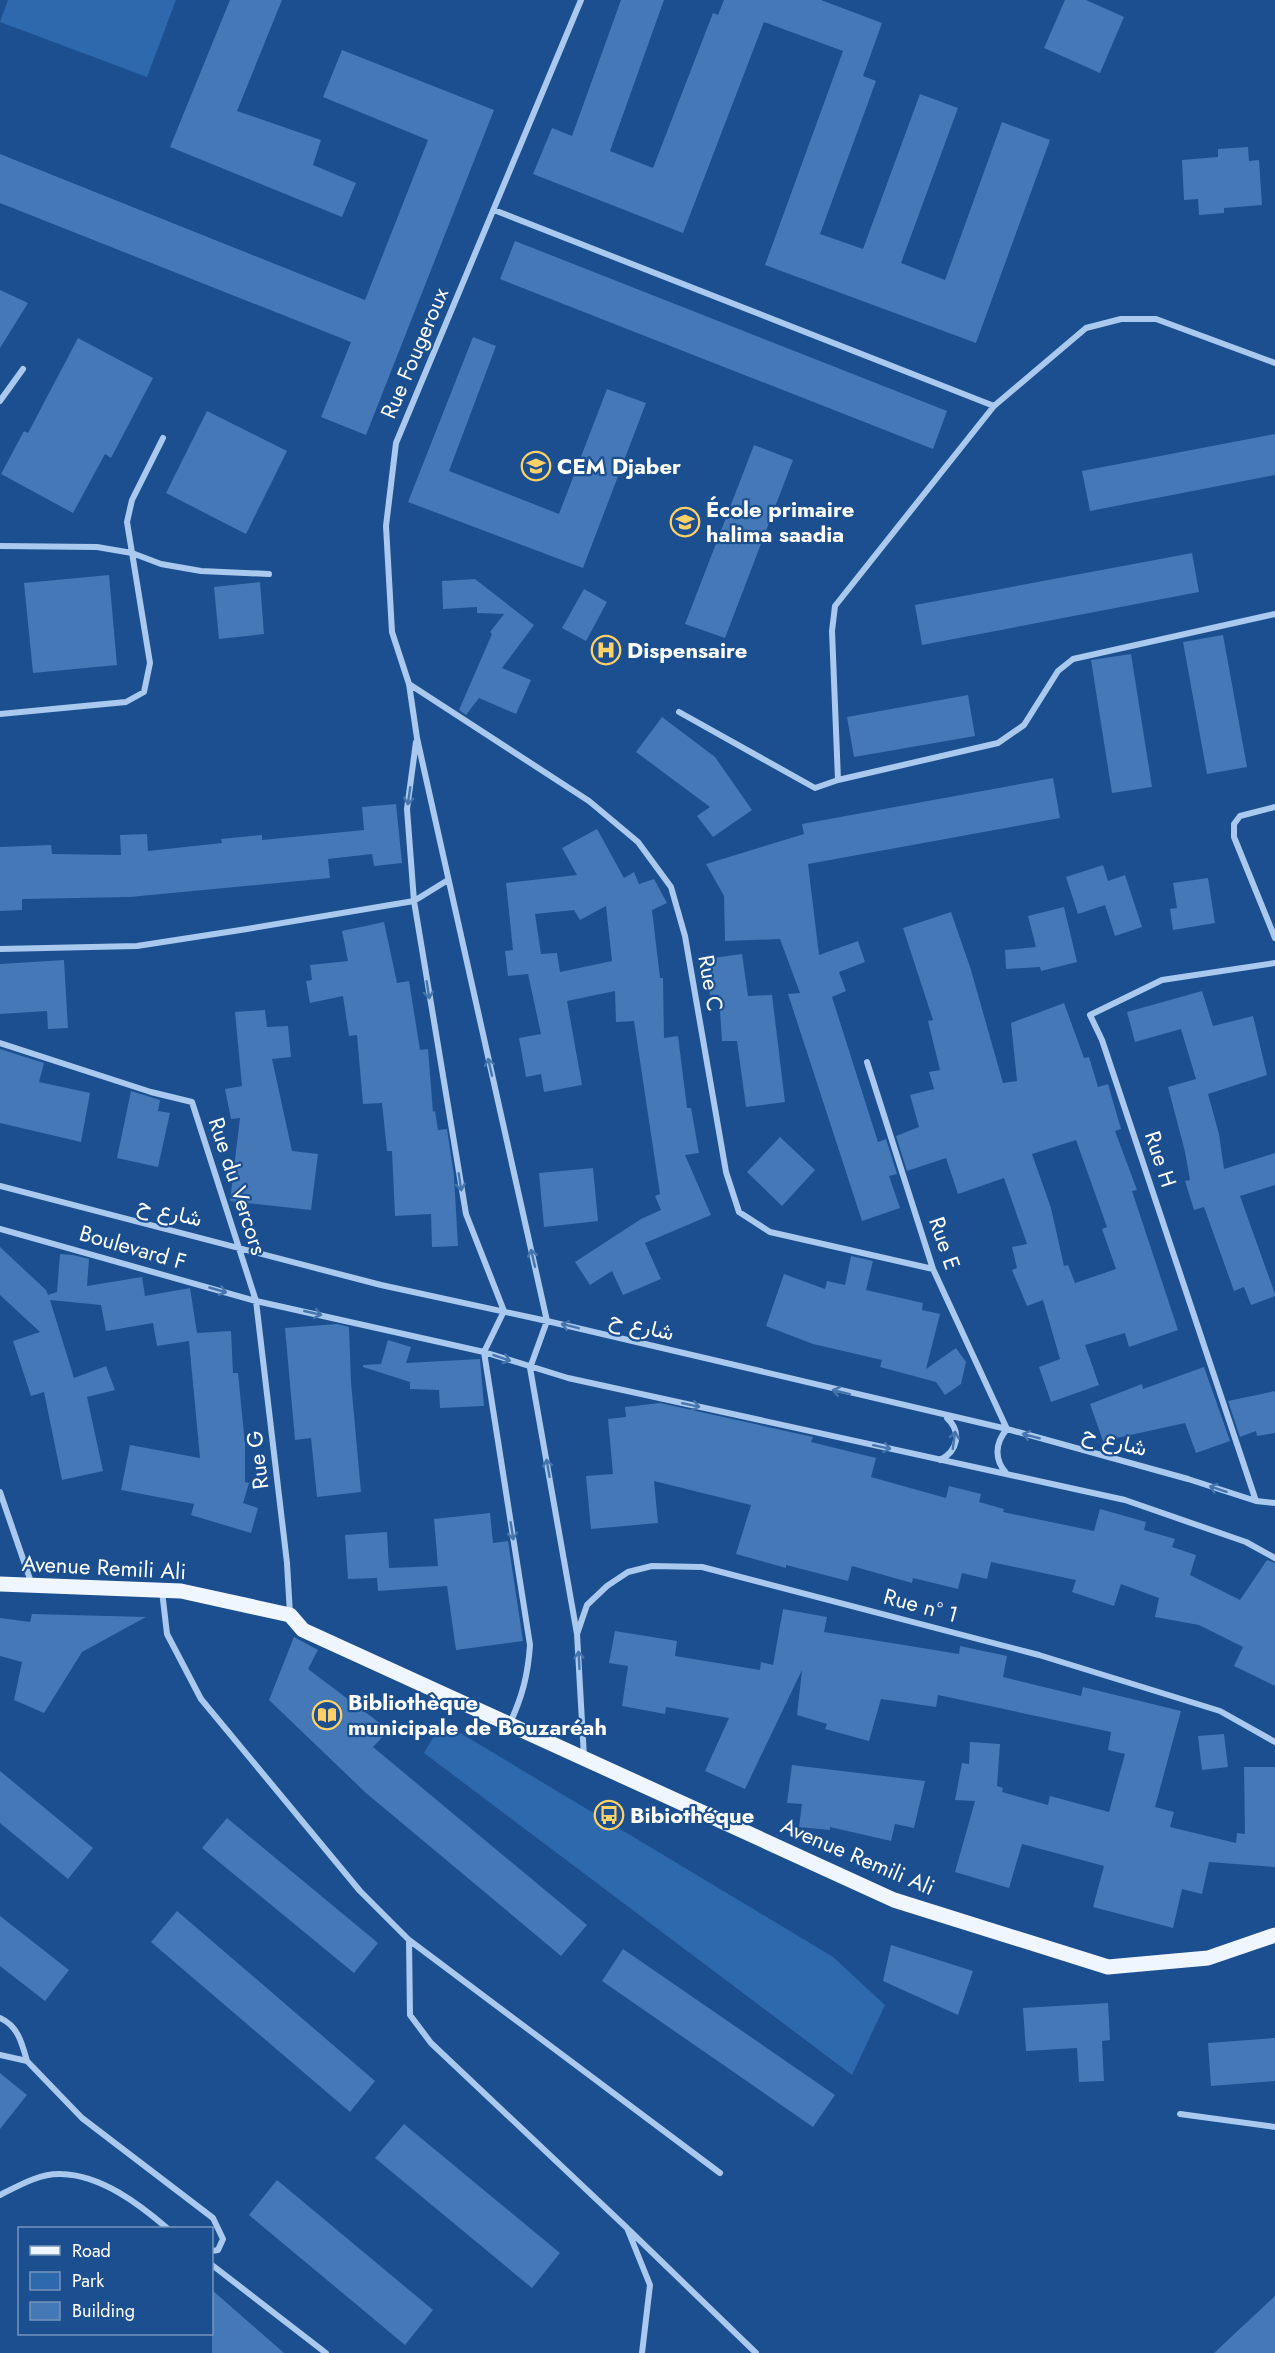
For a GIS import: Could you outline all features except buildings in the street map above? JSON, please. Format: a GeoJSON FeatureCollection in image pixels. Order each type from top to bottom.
{"type":"FeatureCollection","features":[{"type":"Feature","properties":{"kind":"main road","name":"Avenue Remili Ali"},"geometry":{"type":"LineString","coordinates":[[0,1584],[181,1591],[290,1615],[303,1630],[894,1900],[1108,1967],[1208,1958],[1275,1935]]}},
{"type":"Feature","properties":{"kind":"street","name":"Rue Fougeroux"},"geometry":{"type":"LineString","coordinates":[[417,738],[410,684],[392,632],[386,526],[396,443],[581,0]]}},
{"type":"Feature","properties":{"kind":"street"},"geometry":{"type":"LineString","coordinates":[[494,210],[994,406]]}},
{"type":"Feature","properties":{"kind":"street"},"geometry":{"type":"LineString","coordinates":[[838,780],[832,631],[835,606],[994,406],[1086,328],[1121,319],[1156,319],[1275,363]]}},
{"type":"Feature","properties":{"kind":"street"},"geometry":{"type":"LineString","coordinates":[[0,401],[23,369]]}},
{"type":"Feature","properties":{"kind":"street"},"geometry":{"type":"LineString","coordinates":[[0,714],[126,702],[144,692],[150,663],[127,522],[132,500],[163,438]]}},
{"type":"Feature","properties":{"kind":"street"},"geometry":{"type":"LineString","coordinates":[[0,546],[97,547],[132,553],[161,564],[201,571],[269,574]]}},
{"type":"Feature","properties":{"kind":"street"},"geometry":{"type":"LineString","coordinates":[[679,712],[815,788],[838,780],[998,743],[1024,725],[1058,671],[1073,659],[1275,614]]}},
{"type":"Feature","properties":{"kind":"street","name":"Rue C"},"geometry":{"type":"LineString","coordinates":[[410,684],[589,801],[638,842],[671,887],[684,936],[726,1172],[739,1212],[770,1232],[933,1269]]}},
{"type":"Feature","properties":{"kind":"street"},"geometry":{"type":"LineString","coordinates":[[417,738],[547,1321],[530,1368],[577,1634],[584,1760]]}},
{"type":"Feature","properties":{"kind":"street"},"geometry":{"type":"LineString","coordinates":[[417,738],[407,809],[414,901],[466,1214],[504,1311],[484,1352],[530,1645],[528,1673],[522,1697],[509,1725]]}},
{"type":"Feature","properties":{"kind":"street"},"geometry":{"type":"LineString","coordinates":[[1275,807],[1240,816],[1234,824],[1234,837],[1275,938]]}},
{"type":"Feature","properties":{"kind":"street"},"geometry":{"type":"LineString","coordinates":[[0,949],[137,946],[414,901],[448,880]]}},
{"type":"Feature","properties":{"kind":"street","name":"Rue H"},"geometry":{"type":"LineString","coordinates":[[1256,1501],[1102,1040],[1090,1015],[1162,980],[1275,963]]}},
{"type":"Feature","properties":{"kind":"street","name":"Rue du Vercors"},"geometry":{"type":"LineString","coordinates":[[0,1042],[151,1092],[192,1102],[256,1301]]}},
{"type":"Feature","properties":{"kind":"street","name":"Rue E"},"geometry":{"type":"LineString","coordinates":[[867,1062],[933,1269],[1007,1429]]}},
{"type":"Feature","properties":{"kind":"street","name":"شارع ح"},"geometry":{"type":"LineString","coordinates":[[0,1186],[381,1285],[504,1311],[946,1417],[1007,1429],[1188,1479],[1256,1501],[1275,1503]]}},
{"type":"Feature","properties":{"kind":"street","name":"Boulevard F"},"geometry":{"type":"LineString","coordinates":[[0,1229],[256,1301],[484,1352],[530,1368],[1125,1500],[1246,1542],[1275,1558]]}},
{"type":"Feature","properties":{"kind":"street","name":"Rue G"},"geometry":{"type":"LineString","coordinates":[[256,1301],[287,1563],[290,1615]]}},
{"type":"Feature","properties":{"kind":"street"},"geometry":{"type":"LineString","coordinates":[[939,1460],[952,1451],[957,1437],[952,1422],[946,1417]]}},
{"type":"Feature","properties":{"kind":"street"},"geometry":{"type":"LineString","coordinates":[[1006,1474],[999,1462],[997,1448],[1007,1429]]}},
{"type":"Feature","properties":{"kind":"street"},"geometry":{"type":"LineString","coordinates":[[0,1492],[32,1586]]}},
{"type":"Feature","properties":{"kind":"street","name":"Rue n° 1"},"geometry":{"type":"LineString","coordinates":[[577,1634],[587,1605],[607,1586],[628,1572],[652,1566],[702,1567],[1039,1655],[1220,1711],[1275,1742]]}},
{"type":"Feature","properties":{"kind":"street"},"geometry":{"type":"LineString","coordinates":[[162,1590],[167,1634],[201,1699],[360,1890],[409,1940],[720,2173]]}},
{"type":"Feature","properties":{"kind":"street"},"geometry":{"type":"LineString","coordinates":[[409,1940],[410,2015],[431,2043],[756,2353]]}},
{"type":"Feature","properties":{"kind":"street"},"geometry":{"type":"LineString","coordinates":[[0,2018],[8,2021],[20,2037],[27,2061],[82,2118],[213,2218],[223,2239],[218,2250],[213,2251]]}},
{"type":"Feature","properties":{"kind":"street"},"geometry":{"type":"LineString","coordinates":[[0,2055],[27,2061]]}},
{"type":"Feature","properties":{"kind":"street"},"geometry":{"type":"LineString","coordinates":[[1180,2114],[1275,2127]]}},
{"type":"Feature","properties":{"kind":"street"},"geometry":{"type":"LineString","coordinates":[[0,2195],[27,2181],[60,2174],[87,2178],[112,2188],[164,2227]]}},
{"type":"Feature","properties":{"kind":"street"},"geometry":{"type":"LineString","coordinates":[[627,2228],[650,2286],[642,2353]]}},
{"type":"Feature","properties":{"kind":"street"},"geometry":{"type":"LineString","coordinates":[[213,2266],[326,2353]]}},
{"type":"Feature","properties":{"kind":"green space"},"geometry":{"type":"Polygon","coordinates":[[[8,0],[176,0],[147,77],[0,22],[8,0]]]}},
{"type":"Feature","properties":{"kind":"green space"},"geometry":{"type":"Polygon","coordinates":[[[442,1722],[833,1957],[885,2005],[852,2075],[424,1753],[442,1722]]]}},
{"type":"Feature","properties":{"kind":"place","name":"CEM Djaber"},"geometry":{"type":"Point","coordinates":[536,466]}},
{"type":"Feature","properties":{"kind":"place","name":"École primaire halima saadia"},"geometry":{"type":"Point","coordinates":[685,522]}},
{"type":"Feature","properties":{"kind":"place","name":"Dispensaire"},"geometry":{"type":"Point","coordinates":[606,650]}},
{"type":"Feature","properties":{"kind":"place","name":"Bibliothèque municipale de Bouzaréah"},"geometry":{"type":"Point","coordinates":[327,1715]}},
{"type":"Feature","properties":{"kind":"place","name":"Bibiothéque"},"geometry":{"type":"Point","coordinates":[609,1815]}}]}
